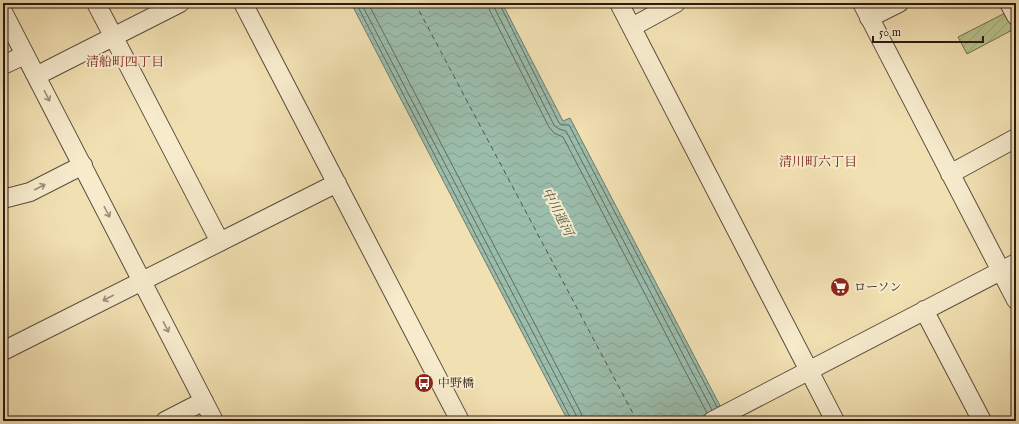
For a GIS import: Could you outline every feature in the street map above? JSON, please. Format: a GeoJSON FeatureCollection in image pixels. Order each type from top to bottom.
{"type":"FeatureCollection","features":[{"type":"Feature","properties":{"kind":"street"},"geometry":{"type":"LineString","coordinates":[[96,3],[220,242]]}},
{"type":"Feature","properties":{"kind":"street"},"geometry":{"type":"LineString","coordinates":[[36,76],[180,3]]}},
{"type":"Feature","properties":{"kind":"street"},"geometry":{"type":"LineString","coordinates":[[243,3],[460,421]]}},
{"type":"Feature","properties":{"kind":"street"},"geometry":{"type":"LineString","coordinates":[[619,3],[835,421]]}},
{"type":"Feature","properties":{"kind":"street"},"geometry":{"type":"LineString","coordinates":[[632,27],[676,3]]}},
{"type":"Feature","properties":{"kind":"street"},"geometry":{"type":"LineString","coordinates":[[899,3],[866,11],[950,174],[1008,267],[1016,300]]}},
{"type":"Feature","properties":{"kind":"street"},"geometry":{"type":"LineString","coordinates":[[1009,3],[1016,16]]}},
{"type":"Feature","properties":{"kind":"street"},"geometry":{"type":"LineString","coordinates":[[3,12],[143,280],[214,421]]}},
{"type":"Feature","properties":{"kind":"street"},"geometry":{"type":"LineString","coordinates":[[3,65],[25,55]]}},
{"type":"Feature","properties":{"kind":"street"},"geometry":{"type":"LineString","coordinates":[[950,174],[1016,138]]}},
{"type":"Feature","properties":{"kind":"street"},"geometry":{"type":"LineString","coordinates":[[3,199],[30,192],[82,165]]}},
{"type":"Feature","properties":{"kind":"street"},"geometry":{"type":"LineString","coordinates":[[3,351],[336,183]]}},
{"type":"Feature","properties":{"kind":"street"},"geometry":{"type":"LineString","coordinates":[[712,421],[1008,267]]}},
{"type":"Feature","properties":{"kind":"street"},"geometry":{"type":"LineString","coordinates":[[924,310],[982,421]]}},
{"type":"Feature","properties":{"kind":"street"},"geometry":{"type":"LineString","coordinates":[[165,421],[204,401]]}},
{"type":"Feature","properties":{"kind":"green space"},"geometry":{"type":"Polygon","coordinates":[[[1009,11],[1016,24],[1016,28],[967,54],[958,37],[1009,11]]]}},
{"type":"Feature","properties":{"kind":"water","name":"中川運河"},"geometry":{"type":"Polygon","coordinates":[[[351,3],[502,3],[563,121],[570,118],[728,421],[568,421],[351,3]]]}},
{"type":"Feature","properties":{"kind":"ferry route"},"geometry":{"type":"LineString","coordinates":[[415,3],[637,421]]}},
{"type":"Feature","properties":{"kind":"place","name":"ローソン"},"geometry":{"type":"Point","coordinates":[840,287]}},
{"type":"Feature","properties":{"kind":"place","name":"中野橋"},"geometry":{"type":"Point","coordinates":[424,383]}},
{"type":"Feature","properties":{"kind":"district","name":"清船町四丁目"},"geometry":{"type":"Point","coordinates":[125,62]}},
{"type":"Feature","properties":{"kind":"district","name":"清川町六丁目"},"geometry":{"type":"Point","coordinates":[818,162]}}]}
